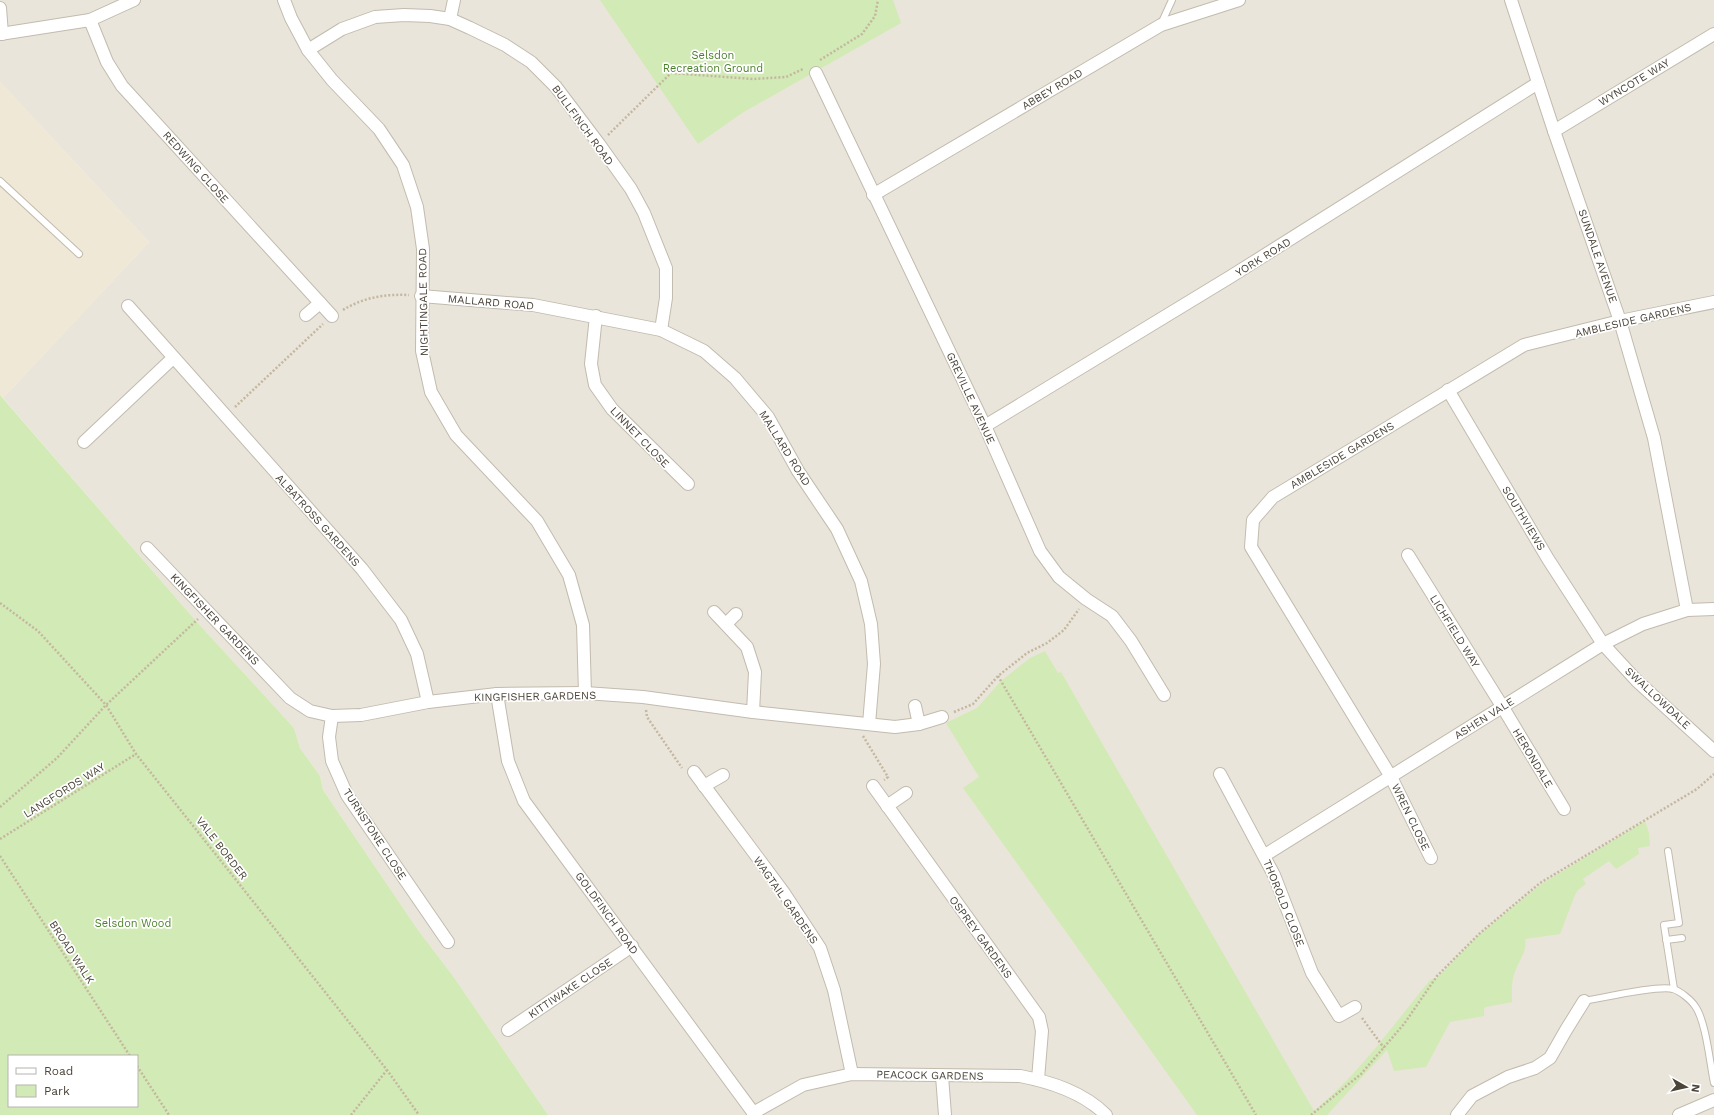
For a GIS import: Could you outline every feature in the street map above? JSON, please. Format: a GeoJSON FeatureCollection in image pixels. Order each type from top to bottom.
{"type":"FeatureCollection","features":[{"type":"Feature","properties":{"kind":"street"},"geometry":{"type":"LineString","coordinates":[[0,8],[1,34],[90,20],[134,0]]}},
{"type":"Feature","properties":{"kind":"street","name":"NIGHTINGALE ROAD"},"geometry":{"type":"LineString","coordinates":[[284,0],[291,18],[308,50],[332,80],[379,129],[403,165],[417,207],[423,249],[421,296],[422,351],[431,392],[456,435],[537,521],[570,575],[583,625],[585,693]]}},
{"type":"Feature","properties":{"kind":"street"},"geometry":{"type":"LineString","coordinates":[[450,19],[454,0]]}},
{"type":"Feature","properties":{"kind":"street","name":"ABBEY ROAD"},"geometry":{"type":"LineString","coordinates":[[873,195],[1161,25],[1239,0]]}},
{"type":"Feature","properties":{"kind":"street","name":"SUNDALE AVENUE"},"geometry":{"type":"LineString","coordinates":[[1511,0],[1554,131],[1620,321],[1654,438],[1688,610]]}},
{"type":"Feature","properties":{"kind":"street","name":"BULLFINCH ROAD"},"geometry":{"type":"LineString","coordinates":[[308,50],[342,29],[375,17],[404,15],[430,16],[450,19],[505,45],[531,62],[556,87],[599,144],[631,189],[644,213],[666,268],[666,298],[661,330]]}},
{"type":"Feature","properties":{"kind":"street","name":"REDWING CLOSE"},"geometry":{"type":"LineString","coordinates":[[90,20],[107,62],[122,86],[332,316]]}},
{"type":"Feature","properties":{"kind":"street","name":"WYNCOTE WAY"},"geometry":{"type":"LineString","coordinates":[[1554,131],[1714,34]]}},
{"type":"Feature","properties":{"kind":"street","name":"GREVILLE AVENUE"},"geometry":{"type":"LineString","coordinates":[[814,69],[873,195],[985,426],[1040,551],[1059,577],[1086,599],[1112,616],[1131,641],[1164,695]]}},
{"type":"Feature","properties":{"kind":"street","name":"YORK ROAD"},"geometry":{"type":"LineString","coordinates":[[985,426],[1230,278],[1538,83]]}},
{"type":"Feature","properties":{"kind":"street","name":"MALLARD ROAD"},"geometry":{"type":"LineString","coordinates":[[421,296],[533,305],[596,316],[661,330],[704,350],[735,378],[768,417],[798,471],[837,529],[861,581],[871,624],[874,664],[869,724]]}},
{"type":"Feature","properties":{"kind":"street","name":"AMBLESIDE GARDENS"},"geometry":{"type":"LineString","coordinates":[[1391,777],[1251,548],[1253,520],[1273,497],[1524,345],[1620,321],[1714,302]]}},
{"type":"Feature","properties":{"kind":"street"},"geometry":{"type":"LineString","coordinates":[[306,316],[320,303]]}},
{"type":"Feature","properties":{"kind":"street","name":"ALBATROSS GARDENS"},"geometry":{"type":"LineString","coordinates":[[128,306],[362,569],[401,620],[417,654],[428,702]]}},
{"type":"Feature","properties":{"kind":"street","name":"LINNET CLOSE"},"geometry":{"type":"LineString","coordinates":[[596,316],[591,364],[595,385],[612,409],[688,484]]}},
{"type":"Feature","properties":{"kind":"street"},"geometry":{"type":"LineString","coordinates":[[84,442],[173,358]]}},
{"type":"Feature","properties":{"kind":"street","name":"SOUTHVIEWS"},"geometry":{"type":"LineString","coordinates":[[1448,390],[1548,559],[1603,644]]}},
{"type":"Feature","properties":{"kind":"street","name":"KINGFISHER GARDENS"},"geometry":{"type":"LineString","coordinates":[[147,548],[290,698],[310,711],[332,716],[361,715],[428,702],[497,694],[585,693],[643,698],[753,712],[895,727],[919,724],[942,718]]}},
{"type":"Feature","properties":{"kind":"street","name":"LICHFIELD WAY"},"geometry":{"type":"LineString","coordinates":[[1408,555],[1502,706]]}},
{"type":"Feature","properties":{"kind":"street","name":"ASHEN VALE"},"geometry":{"type":"LineString","coordinates":[[1264,855],[1603,644],[1643,624],[1688,610],[1714,609]]}},
{"type":"Feature","properties":{"kind":"street"},"geometry":{"type":"LineString","coordinates":[[714,612],[747,647],[755,672],[753,712]]}},
{"type":"Feature","properties":{"kind":"street"},"geometry":{"type":"LineString","coordinates":[[726,624],[736,614]]}},
{"type":"Feature","properties":{"kind":"street","name":"SWALLOWDALE"},"geometry":{"type":"LineString","coordinates":[[1603,644],[1637,681],[1714,750]]}},
{"type":"Feature","properties":{"kind":"street","name":"GOLDFINCH ROAD"},"geometry":{"type":"LineString","coordinates":[[497,694],[508,761],[524,800],[754,1114]]}},
{"type":"Feature","properties":{"kind":"street"},"geometry":{"type":"LineString","coordinates":[[915,706],[919,724]]}},
{"type":"Feature","properties":{"kind":"street","name":"HERONDALE"},"geometry":{"type":"LineString","coordinates":[[1502,706],[1564,810]]}},
{"type":"Feature","properties":{"kind":"street","name":"TURNSTONE CLOSE"},"geometry":{"type":"LineString","coordinates":[[332,716],[329,738],[332,761],[347,795],[448,942]]}},
{"type":"Feature","properties":{"kind":"street","name":"WAGTAIL GARDENS"},"geometry":{"type":"LineString","coordinates":[[694,772],[784,893],[820,948],[834,990],[852,1074]]}},
{"type":"Feature","properties":{"kind":"street","name":"THOROLD CLOSE"},"geometry":{"type":"LineString","coordinates":[[1220,774],[1274,875],[1312,973],[1339,1016],[1355,1008]]}},
{"type":"Feature","properties":{"kind":"street"},"geometry":{"type":"LineString","coordinates":[[704,786],[722,775]]}},
{"type":"Feature","properties":{"kind":"street","name":"WREN CLOSE"},"geometry":{"type":"LineString","coordinates":[[1391,777],[1430,858]]}},
{"type":"Feature","properties":{"kind":"street","name":"OSPREY GARDENS"},"geometry":{"type":"LineString","coordinates":[[873,786],[1039,1017],[1042,1031],[1038,1079]]}},
{"type":"Feature","properties":{"kind":"street"},"geometry":{"type":"LineString","coordinates":[[887,806],[906,793]]}},
{"type":"Feature","properties":{"kind":"street","name":"KITTIWAKE CLOSE"},"geometry":{"type":"LineString","coordinates":[[508,1030],[632,946]]}},
{"type":"Feature","properties":{"kind":"street"},"geometry":{"type":"LineString","coordinates":[[1457,1115],[1472,1096],[1508,1077],[1535,1068],[1550,1058],[1584,1001]]}},
{"type":"Feature","properties":{"kind":"street","name":"PEACOCK GARDENS"},"geometry":{"type":"LineString","coordinates":[[754,1114],[803,1085],[852,1074],[1020,1076],[1038,1079],[1067,1088],[1095,1104],[1106,1115]]}},
{"type":"Feature","properties":{"kind":"street"},"geometry":{"type":"LineString","coordinates":[[942,1076],[945,1115]]}},
{"type":"Feature","properties":{"kind":"street"},"geometry":{"type":"LineString","coordinates":[[1679,1115],[1714,1100]]}},
{"type":"Feature","properties":{"kind":"lane"},"geometry":{"type":"LineString","coordinates":[[1161,25],[1172,0]]}},
{"type":"Feature","properties":{"kind":"lane"},"geometry":{"type":"LineString","coordinates":[[0,181],[79,254]]}},
{"type":"Feature","properties":{"kind":"lane"},"geometry":{"type":"LineString","coordinates":[[1668,851],[1679,923],[1664,925],[1674,989]]}},
{"type":"Feature","properties":{"kind":"lane"},"geometry":{"type":"LineString","coordinates":[[1666,940],[1682,938]]}},
{"type":"Feature","properties":{"kind":"lane"},"geometry":{"type":"LineString","coordinates":[[1584,1001],[1658,988],[1674,989],[1686,997],[1695,1006],[1702,1021],[1714,1084]]}},
{"type":"Feature","properties":{"kind":"path"},"geometry":{"type":"LineString","coordinates":[[599,144],[671,73],[753,79],[786,76],[814,69],[862,34],[875,16],[878,0]]}},
{"type":"Feature","properties":{"kind":"path"},"geometry":{"type":"LineString","coordinates":[[226,415],[332,316],[371,297],[392,294],[421,296]]}},
{"type":"Feature","properties":{"kind":"path"},"geometry":{"type":"LineString","coordinates":[[942,718],[973,704],[998,676],[1027,653],[1047,643],[1064,630],[1086,599]]}},
{"type":"Feature","properties":{"kind":"path","name":"VALE BORDER"},"geometry":{"type":"LineString","coordinates":[[0,603],[38,631],[106,705],[136,754],[387,1070],[419,1115]]}},
{"type":"Feature","properties":{"kind":"path"},"geometry":{"type":"LineString","coordinates":[[0,807],[57,758],[106,705],[207,610]]}},
{"type":"Feature","properties":{"kind":"path"},"geometry":{"type":"LineString","coordinates":[[998,676],[1256,1115]]}},
{"type":"Feature","properties":{"kind":"path"},"geometry":{"type":"LineString","coordinates":[[643,698],[647,717],[687,775],[694,772]]}},
{"type":"Feature","properties":{"kind":"path"},"geometry":{"type":"LineString","coordinates":[[853,722],[865,738],[888,777],[873,786]]}},
{"type":"Feature","properties":{"kind":"path","name":"LANGFORDS WAY"},"geometry":{"type":"LineString","coordinates":[[0,839],[136,754]]}},
{"type":"Feature","properties":{"kind":"path"},"geometry":{"type":"LineString","coordinates":[[1311,1115],[1361,1074],[1404,1024],[1437,976],[1479,934],[1540,883],[1696,789],[1714,774]]}},
{"type":"Feature","properties":{"kind":"path","name":"BROAD WALK"},"geometry":{"type":"LineString","coordinates":[[0,856],[129,1055]]}},
{"type":"Feature","properties":{"kind":"path"},"geometry":{"type":"LineString","coordinates":[[1355,1008],[1384,1048]]}},
{"type":"Feature","properties":{"kind":"path"},"geometry":{"type":"LineString","coordinates":[[138,1068],[169,1115]]}},
{"type":"Feature","properties":{"kind":"path"},"geometry":{"type":"LineString","coordinates":[[351,1115],[387,1070]]}},
{"type":"Feature","properties":{"kind":"shaded area"},"geometry":{"type":"Polygon","coordinates":[[[0,0],[1714,0],[1714,1115],[548,1115],[453,976],[418,930],[323,790],[320,776],[300,748],[294,728],[196,621],[3,398],[149,242],[0,82],[0,0]]]}},
{"type":"Feature","properties":{"kind":"shaded area"},"geometry":{"type":"Polygon","coordinates":[[[0,82],[149,242],[3,398],[0,395],[0,82]]]}},
{"type":"Feature","properties":{"kind":"green space","name":"Selsdon Recreation Ground"},"geometry":{"type":"Polygon","coordinates":[[[600,0],[893,0],[901,23],[742,113],[698,144],[600,0]]]}},
{"type":"Feature","properties":{"kind":"green space","name":"Selsdon Wood"},"geometry":{"type":"Polygon","coordinates":[[[0,395],[196,621],[294,728],[300,748],[320,776],[323,790],[418,930],[453,976],[548,1115],[0,1115],[0,395]]]}},
{"type":"Feature","properties":{"kind":"green space"},"geometry":{"type":"Polygon","coordinates":[[[1045,651],[1058,673],[1061,672],[1314,1111],[1361,1065],[1430,980],[1437,978],[1479,935],[1540,885],[1645,821],[1649,833],[1650,846],[1638,848],[1639,854],[1616,869],[1609,861],[1583,879],[1586,884],[1578,890],[1575,895],[1560,934],[1525,939],[1525,949],[1514,974],[1512,1002],[1486,1007],[1484,1009],[1484,1016],[1450,1022],[1426,1067],[1394,1071],[1387,1050],[1327,1115],[1197,1115],[963,788],[979,777],[946,723],[977,708],[1001,681],[1030,658],[1045,651]]]}}]}
